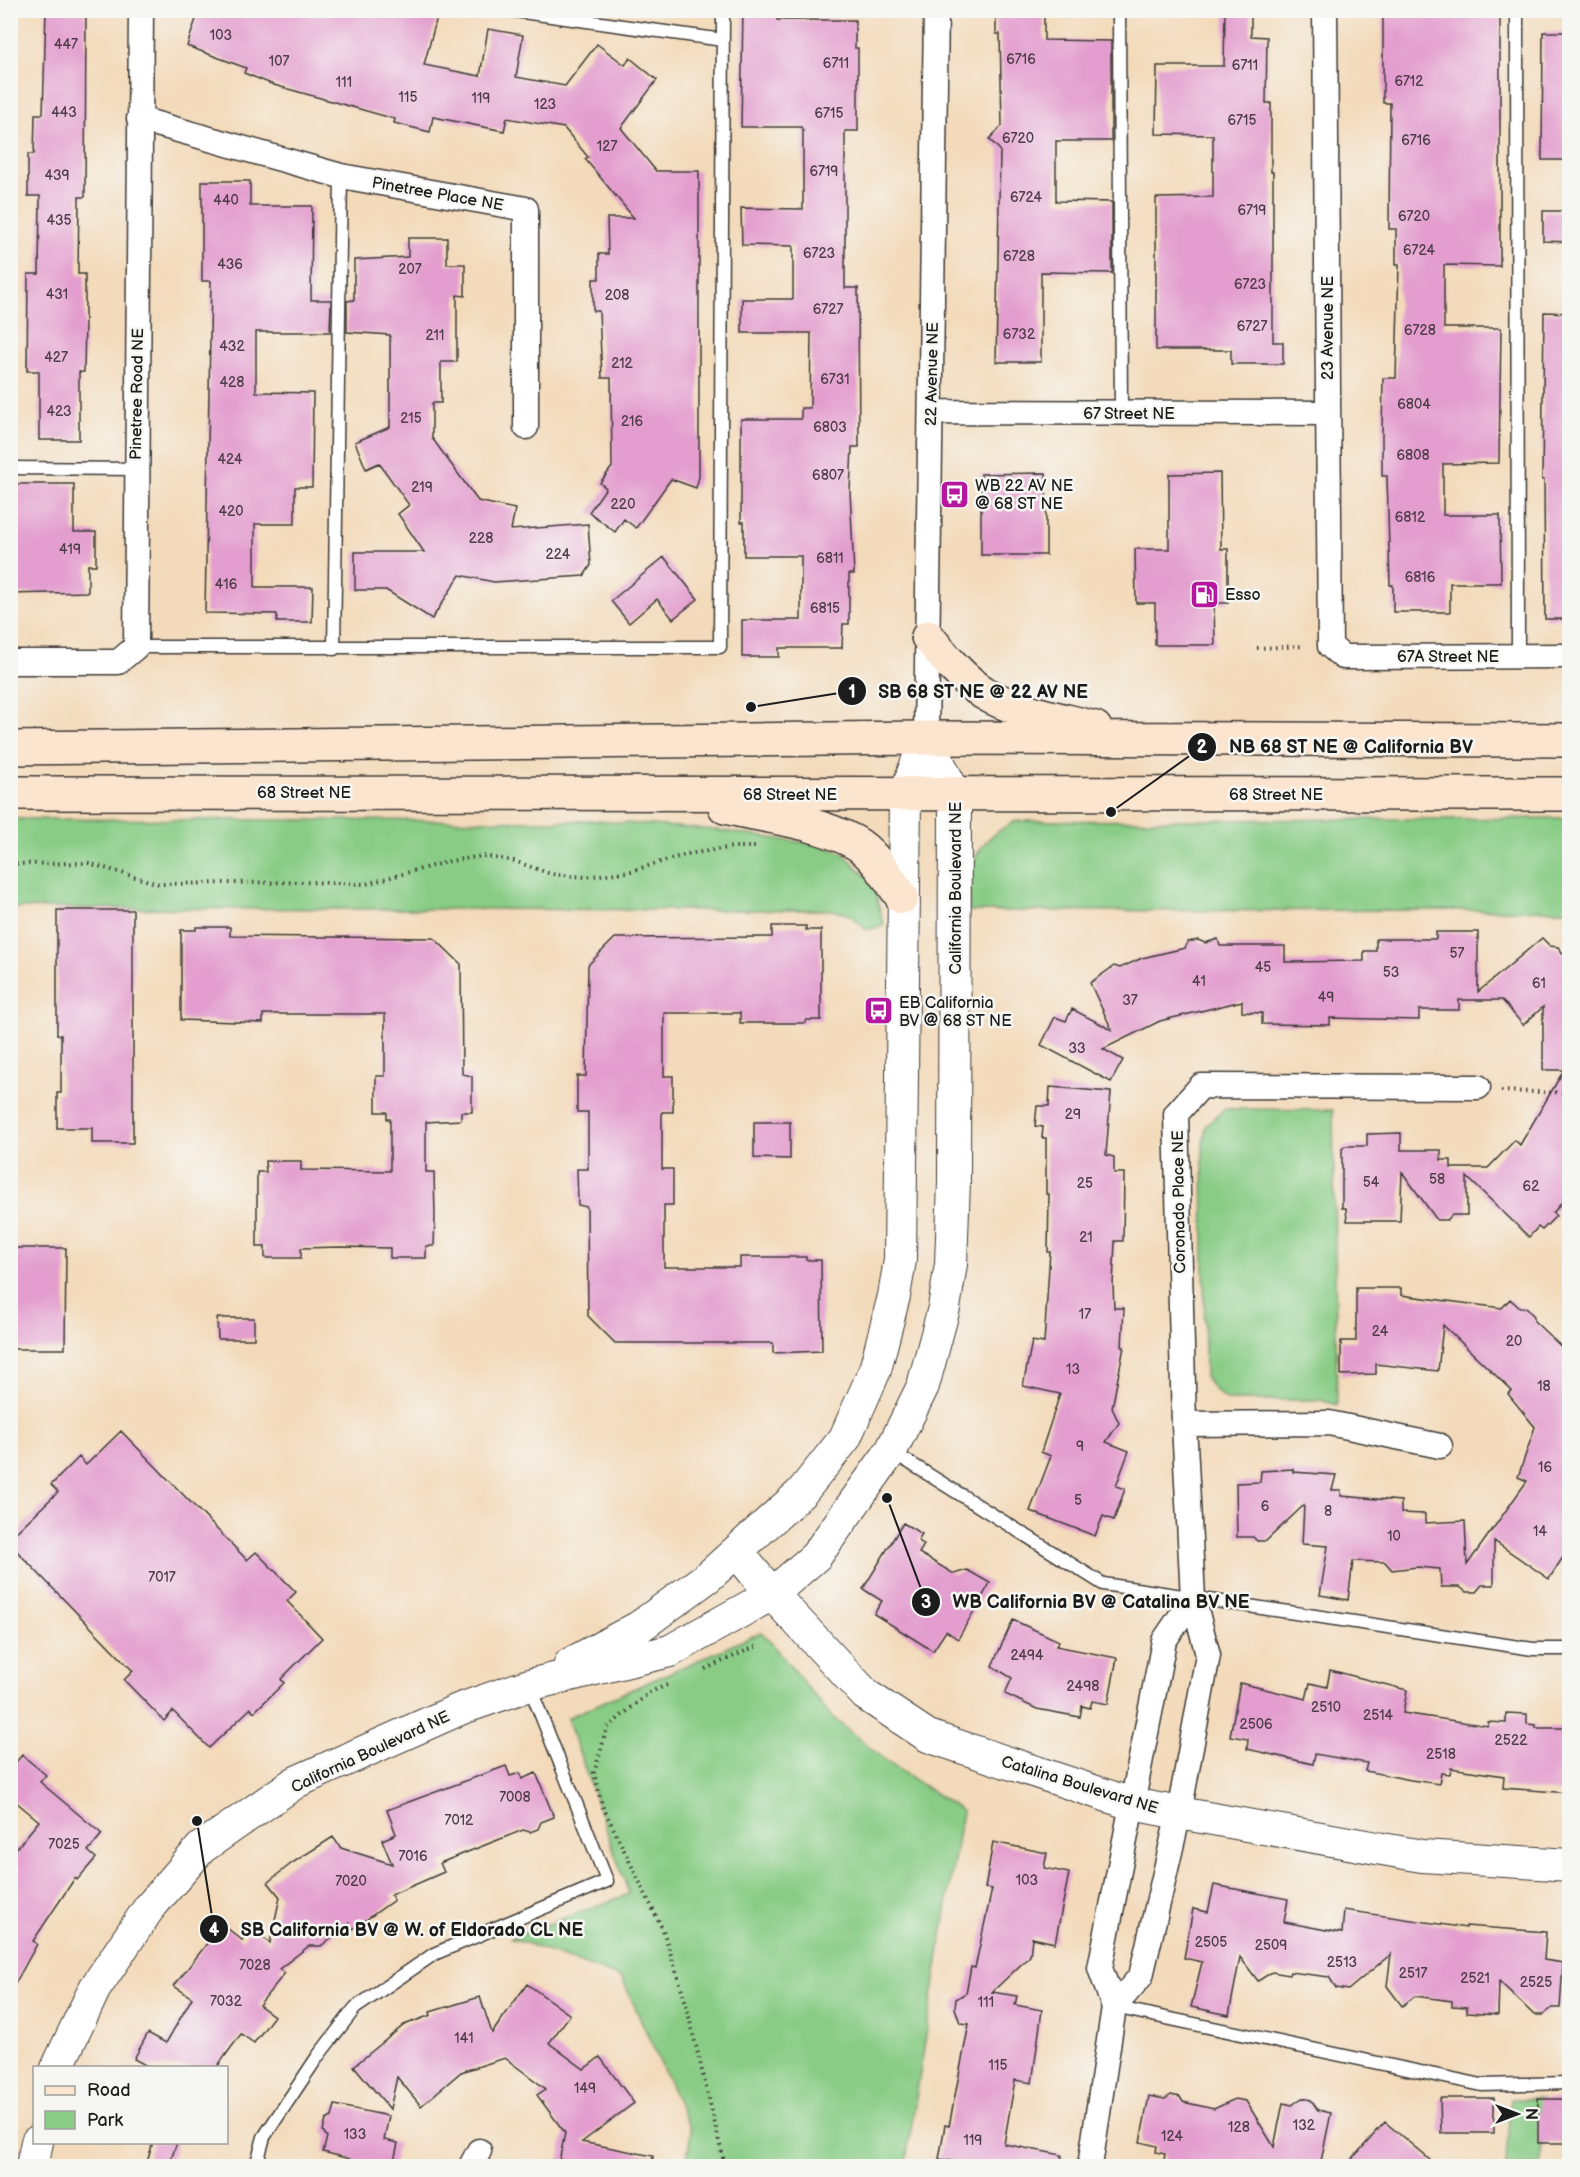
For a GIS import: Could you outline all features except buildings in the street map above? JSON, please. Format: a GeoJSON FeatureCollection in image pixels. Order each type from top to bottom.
{"type":"FeatureCollection","features":[{"type":"Feature","properties":{"kind":"main road"},"geometry":{"type":"LineString","coordinates":[[928,637],[949,663],[985,693],[1012,705],[1137,740]]}},
{"type":"Feature","properties":{"kind":"main road"},"geometry":{"type":"LineString","coordinates":[[10,748],[926,738],[1569,740]]}},
{"type":"Feature","properties":{"kind":"main road","name":"68 Street NE"},"geometry":{"type":"LineString","coordinates":[[10,793],[421,791],[667,795],[1569,795]]}},
{"type":"Feature","properties":{"kind":"main road"},"geometry":{"type":"LineString","coordinates":[[667,795],[823,830],[855,842],[873,860],[902,897]]}},
{"type":"Feature","properties":{"kind":"street","name":"Pinetree Road NE"},"geometry":{"type":"LineString","coordinates":[[136,647],[141,10]]}},
{"type":"Feature","properties":{"kind":"street","name":"22 Avenue NE"},"geometry":{"type":"LineString","coordinates":[[926,738],[936,10]]}},
{"type":"Feature","properties":{"kind":"street","name":"23 Avenue NE"},"geometry":{"type":"LineString","coordinates":[[1319,646],[1328,413],[1325,10]]}},
{"type":"Feature","properties":{"kind":"street","name":"Pinetree Place NE"},"geometry":{"type":"LineString","coordinates":[[139,119],[341,176],[526,209],[526,427]]}},
{"type":"Feature","properties":{"kind":"street","name":"67 Street NE"},"geometry":{"type":"LineString","coordinates":[[931,412],[1328,413]]}},
{"type":"Feature","properties":{"kind":"street","name":"67A Street NE"},"geometry":{"type":"LineString","coordinates":[[1319,646],[1343,657],[1569,656]]}},
{"type":"Feature","properties":{"kind":"street"},"geometry":{"type":"LineString","coordinates":[[10,662],[118,662],[136,647]]}},
{"type":"Feature","properties":{"kind":"street","name":"California Boulevard NE"},"geometry":{"type":"LineString","coordinates":[[57,2066],[95,1988],[149,1908],[201,1848],[296,1782],[460,1709],[529,1685],[670,1651],[772,1594],[816,1556],[891,1451],[923,1386],[944,1308],[951,1264],[954,1182],[955,794],[926,738]]}},
{"type":"Feature","properties":{"kind":"street","name":"California Boulevard NE"},"geometry":{"type":"LineString","coordinates":[[529,1685],[639,1627],[737,1552],[802,1492],[845,1438],[875,1370],[894,1296],[900,1260],[903,1176],[902,897],[905,795],[926,738]]}},
{"type":"Feature","properties":{"kind":"street","name":"Coronado Place NE"},"geometry":{"type":"LineString","coordinates":[[1114,2007],[1141,1976],[1179,1814],[1208,1655],[1193,1598],[1184,1424],[1176,1114],[1202,1086],[1478,1087]]}},
{"type":"Feature","properties":{"kind":"street"},"geometry":{"type":"LineString","coordinates":[[1184,1424],[1329,1423],[1440,1446]]}},
{"type":"Feature","properties":{"kind":"street","name":"Catalina Boulevard NE"},"geometry":{"type":"LineString","coordinates":[[737,1552],[772,1594],[866,1695],[928,1736],[1132,1804],[1179,1814],[1422,1856],[1569,1865]]}},
{"type":"Feature","properties":{"kind":"street"},"geometry":{"type":"LineString","coordinates":[[1090,2166],[1114,2007],[1100,1968],[1164,1641],[1193,1598]]}},
{"type":"Feature","properties":{"kind":"street"},"geometry":{"type":"LineString","coordinates":[[32,2166],[37,2144]]}},
{"type":"Feature","properties":{"kind":"lane"},"geometry":{"type":"LineString","coordinates":[[508,10],[723,40]]}},
{"type":"Feature","properties":{"kind":"lane"},"geometry":{"type":"LineString","coordinates":[[136,647],[334,649],[720,647],[723,10]]}},
{"type":"Feature","properties":{"kind":"lane"},"geometry":{"type":"LineString","coordinates":[[1119,10],[1120,413]]}},
{"type":"Feature","properties":{"kind":"lane"},"geometry":{"type":"LineString","coordinates":[[1517,10],[1518,656]]}},
{"type":"Feature","properties":{"kind":"lane"},"geometry":{"type":"LineString","coordinates":[[334,649],[341,176]]}},
{"type":"Feature","properties":{"kind":"lane"},"geometry":{"type":"LineString","coordinates":[[10,468],[136,469]]}},
{"type":"Feature","properties":{"kind":"lane"},"geometry":{"type":"LineString","coordinates":[[891,1451],[1103,1584],[1533,1649],[1569,1649]]}},
{"type":"Feature","properties":{"kind":"lane"},"geometry":{"type":"LineString","coordinates":[[256,2166],[264,2137],[318,2056],[355,2008],[434,1954],[607,1881],[529,1685]]}},
{"type":"Feature","properties":{"kind":"lane"},"geometry":{"type":"LineString","coordinates":[[1114,2007],[1482,2085],[1569,2083]]}},
{"type":"Feature","properties":{"kind":"path"},"geometry":{"type":"LineString","coordinates":[[1257,648],[1319,646]]}},
{"type":"Feature","properties":{"kind":"path"},"geometry":{"type":"LineString","coordinates":[[10,864],[88,863],[159,884],[301,882],[366,884],[450,861],[483,856],[514,861],[551,874],[585,877],[632,871],[688,854],[733,847],[764,848]]}},
{"type":"Feature","properties":{"kind":"path"},"geometry":{"type":"LineString","coordinates":[[1478,1087],[1508,1093],[1569,1093]]}},
{"type":"Feature","properties":{"kind":"path"},"geometry":{"type":"LineString","coordinates":[[693,1673],[759,1645]]}},
{"type":"Feature","properties":{"kind":"path"},"geometry":{"type":"LineString","coordinates":[[672,1683],[650,1692],[607,1728],[594,1773],[602,1804],[663,1930],[684,1996],[725,2166]]}},
{"type":"Feature","properties":{"kind":"green space"},"geometry":{"type":"Polygon","coordinates":[[[1569,818],[1569,910],[969,911],[970,880],[976,857],[990,838],[1016,821],[1569,818]]]}},
{"type":"Feature","properties":{"kind":"green space"},"geometry":{"type":"Polygon","coordinates":[[[10,819],[598,821],[716,830],[814,844],[842,852],[873,883],[884,926],[866,930],[851,916],[832,910],[11,908],[10,819]]]}},
{"type":"Feature","properties":{"kind":"green space"},"geometry":{"type":"Polygon","coordinates":[[[1224,1109],[1333,1110],[1337,1405],[1320,1400],[1227,1400],[1213,1389],[1205,1376],[1203,1144],[1206,1126],[1224,1109]]]}},
{"type":"Feature","properties":{"kind":"green space"},"geometry":{"type":"Polygon","coordinates":[[[762,1632],[831,1716],[887,1762],[962,1811],[905,2166],[686,2166],[691,2131],[622,1978],[511,1938],[629,1894],[567,1718],[762,1632]]]}},
{"type":"Feature","properties":{"kind":"green space"},"geometry":{"type":"Polygon","coordinates":[[[1510,2099],[1541,2099],[1541,2166],[1506,2166],[1510,2099]]]}},
{"type":"Feature","properties":{"kind":"place","name":"WB 22 AV NE @ 68 ST NE"},"geometry":{"type":"Point","coordinates":[954,494]}},
{"type":"Feature","properties":{"kind":"place","name":"Esso"},"geometry":{"type":"Point","coordinates":[1204,594]}},
{"type":"Feature","properties":{"kind":"place","name":"SB 68 ST NE @ 22 AV NE"},"geometry":{"type":"Point","coordinates":[751,707]}},
{"type":"Feature","properties":{"kind":"place","name":"NB 68 ST NE @ California BV"},"geometry":{"type":"Point","coordinates":[1111,812]}},
{"type":"Feature","properties":{"kind":"place","name":"EB California BV @ 68 ST NE"},"geometry":{"type":"Point","coordinates":[878,1011]}},
{"type":"Feature","properties":{"kind":"place","name":"WB California BV @ Catalina BV NE"},"geometry":{"type":"Point","coordinates":[887,1498]}},
{"type":"Feature","properties":{"kind":"place","name":"SB California BV @ W. of Eldorado CL NE"},"geometry":{"type":"Point","coordinates":[197,1821]}}]}
